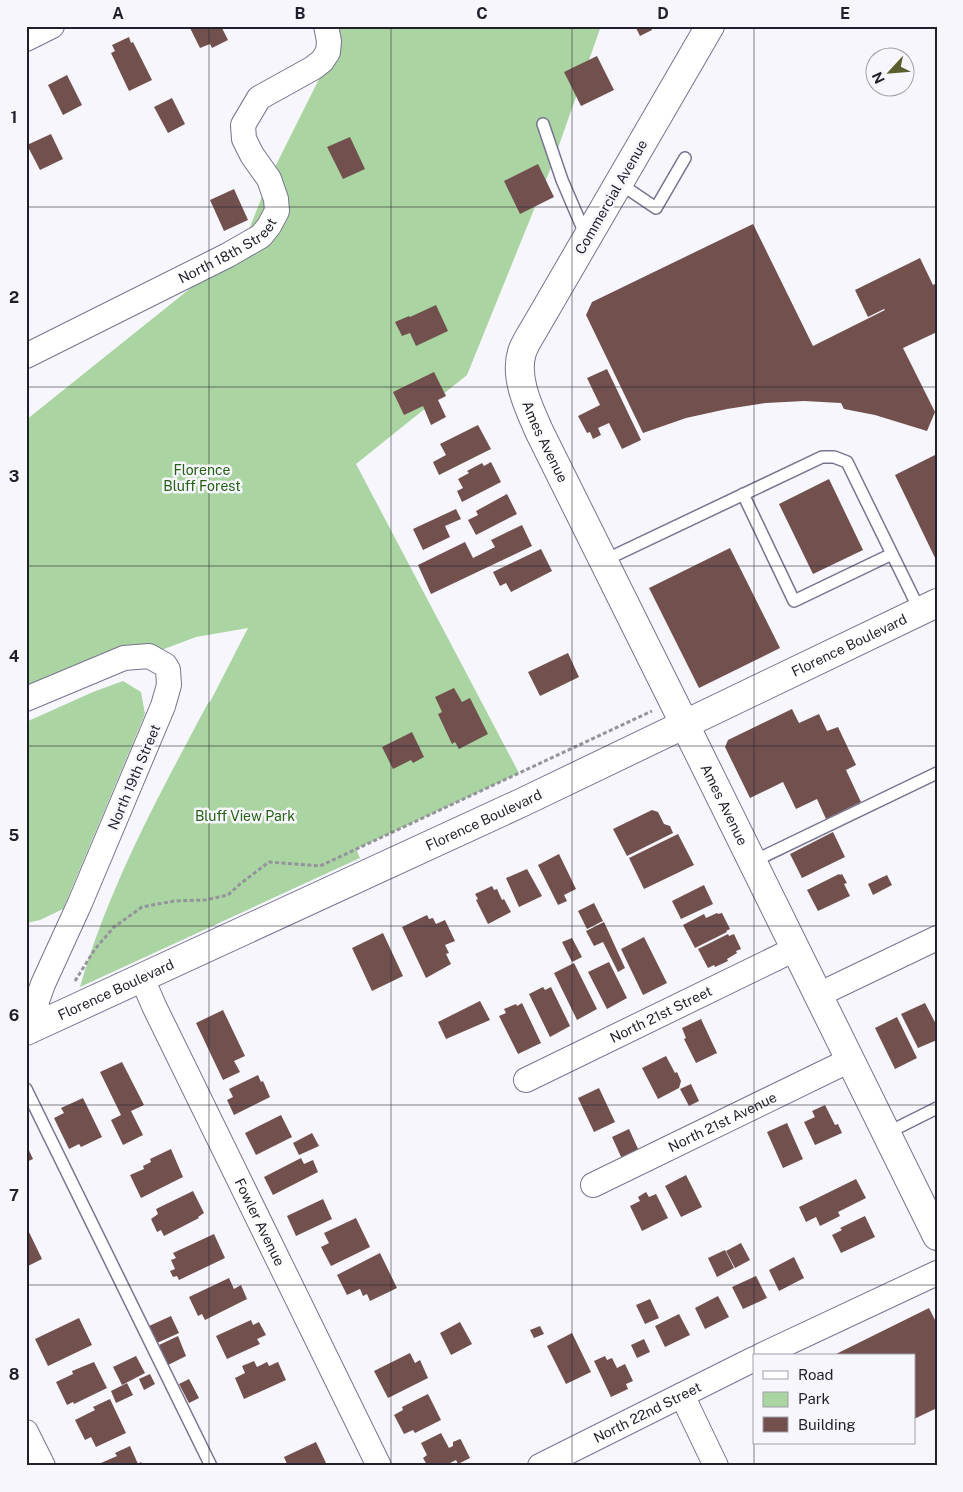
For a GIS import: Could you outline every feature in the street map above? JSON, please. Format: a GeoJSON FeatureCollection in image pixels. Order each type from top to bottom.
{"type":"FeatureCollection","features":[{"type":"Feature","properties":{"kind":"main road","name":"Commercial Avenue"},"geometry":{"type":"LineString","coordinates":[[519,370],[522,352],[710,26]]}},
{"type":"Feature","properties":{"kind":"main road","name":"Ames Avenue"},"geometry":{"type":"LineString","coordinates":[[519,370],[527,402],[536,424],[937,1236]]}},
{"type":"Feature","properties":{"kind":"main road","name":"Florence Boulevard"},"geometry":{"type":"LineString","coordinates":[[32,1029],[523,802],[679,713],[928,607]]}},
{"type":"Feature","properties":{"kind":"street"},"geometry":{"type":"LineString","coordinates":[[26,38],[52,26]]}},
{"type":"Feature","properties":{"kind":"street","name":"North 18th Street"},"geometry":{"type":"LineString","coordinates":[[26,356],[228,255],[261,236],[277,212],[276,199],[269,179],[252,155],[244,139],[243,125],[259,98],[314,68],[322,61],[328,52],[327,34]]}},
{"type":"Feature","properties":{"kind":"street","name":"North 19th Street"},"geometry":{"type":"LineString","coordinates":[[26,698],[124,658],[149,656],[165,665],[168,670],[169,685],[164,706],[80,903],[43,984],[37,1001],[32,1029]]}},
{"type":"Feature","properties":{"kind":"street"},"geometry":{"type":"LineString","coordinates":[[818,995],[937,938]]}},
{"type":"Feature","properties":{"kind":"street","name":"North 21st Street"},"geometry":{"type":"LineString","coordinates":[[526,1080],[795,950]]}},
{"type":"Feature","properties":{"kind":"street","name":"Fowler Avenue"},"geometry":{"type":"LineString","coordinates":[[142,978],[379,1466]]}},
{"type":"Feature","properties":{"kind":"street","name":"North 21st Avenue"},"geometry":{"type":"LineString","coordinates":[[594,1185],[850,1060]]}},
{"type":"Feature","properties":{"kind":"street"},"geometry":{"type":"LineString","coordinates":[[764,1354],[937,1273]]}},
{"type":"Feature","properties":{"kind":"street","name":"North 22nd Street"},"geometry":{"type":"LineString","coordinates":[[543,1465],[753,1360]]}},
{"type":"Feature","properties":{"kind":"street"},"geometry":{"type":"LineString","coordinates":[[682,1395],[716,1466]]}},
{"type":"Feature","properties":{"kind":"street"},"geometry":{"type":"LineString","coordinates":[[26,1432],[43,1466]]}},
{"type":"Feature","properties":{"kind":"lane"},"geometry":{"type":"LineString","coordinates":[[544,124],[562,180],[587,238]]}},
{"type":"Feature","properties":{"kind":"lane"},"geometry":{"type":"LineString","coordinates":[[619,183],[656,208],[685,158]]}},
{"type":"Feature","properties":{"kind":"lane"},"geometry":{"type":"LineString","coordinates":[[603,560],[822,457],[834,457],[847,462],[892,554],[928,607]]}},
{"type":"Feature","properties":{"kind":"lane"},"geometry":{"type":"LineString","coordinates":[[743,494],[794,601],[892,554]]}},
{"type":"Feature","properties":{"kind":"lane"},"geometry":{"type":"LineString","coordinates":[[752,862],[937,773]]}},
{"type":"Feature","properties":{"kind":"lane"},"geometry":{"type":"LineString","coordinates":[[26,1089],[211,1466]]}},
{"type":"Feature","properties":{"kind":"lane"},"geometry":{"type":"LineString","coordinates":[[887,1133],[937,1108]]}},
{"type":"Feature","properties":{"kind":"path"},"geometry":{"type":"LineString","coordinates":[[70,985],[76,980],[95,949],[114,926],[142,907],[174,901],[205,900],[228,895],[270,862],[320,866],[679,713]]}},
{"type":"Feature","properties":{"kind":"green space","name":"Florence Bluff Forest"},"geometry":{"type":"Polygon","coordinates":[[[337,26],[601,26],[552,165],[467,375],[356,464],[519,773],[356,849],[360,858],[80,987],[105,913],[136,842],[248,628],[196,637],[26,701],[26,420],[242,247],[269,179],[340,37],[337,26]]]}},
{"type":"Feature","properties":{"kind":"green space"},"geometry":{"type":"Polygon","coordinates":[[[123,681],[141,692],[145,714],[63,909],[40,920],[26,923],[26,722],[93,692],[123,681]]]}},
{"type":"Feature","properties":{"kind":"building"},"geometry":{"type":"Polygon","coordinates":[[[189,26],[221,26],[228,40],[212,48],[210,44],[200,48],[189,26]]]}},
{"type":"Feature","properties":{"kind":"building"},"geometry":{"type":"Polygon","coordinates":[[[635,26],[650,26],[652,30],[640,36],[635,26]]]}},
{"type":"Feature","properties":{"kind":"building"},"geometry":{"type":"Polygon","coordinates":[[[129,37],[152,80],[129,91],[111,53],[115,51],[112,45],[129,37]]]}},
{"type":"Feature","properties":{"kind":"building"},"geometry":{"type":"Polygon","coordinates":[[[597,56],[614,90],[581,106],[564,72],[597,56]]]}},
{"type":"Feature","properties":{"kind":"building"},"geometry":{"type":"Polygon","coordinates":[[[67,75],[82,105],[63,115],[48,85],[67,75]]]}},
{"type":"Feature","properties":{"kind":"building"},"geometry":{"type":"Polygon","coordinates":[[[172,98],[185,124],[168,133],[154,107],[172,98]]]}},
{"type":"Feature","properties":{"kind":"building"},"geometry":{"type":"Polygon","coordinates":[[[51,134],[63,159],[40,170],[27,145],[51,134]]]}},
{"type":"Feature","properties":{"kind":"building"},"geometry":{"type":"Polygon","coordinates":[[[350,137],[365,169],[343,179],[327,147],[350,137]]]}},
{"type":"Feature","properties":{"kind":"building"},"geometry":{"type":"Polygon","coordinates":[[[538,164],[554,197],[520,214],[504,181],[538,164]]]}},
{"type":"Feature","properties":{"kind":"building"},"geometry":{"type":"Polygon","coordinates":[[[234,189],[248,220],[224,231],[210,200],[234,189]]]}},
{"type":"Feature","properties":{"kind":"building"},"geometry":{"type":"Polygon","coordinates":[[[753,224],[813,346],[885,310],[868,317],[855,290],[920,258],[933,285],[937,283],[937,332],[903,348],[935,412],[927,431],[875,415],[844,409],[841,403],[804,401],[766,403],[727,409],[686,418],[643,433],[586,315],[592,302],[753,224]]]}},
{"type":"Feature","properties":{"kind":"building"},"geometry":{"type":"Polygon","coordinates":[[[436,305],[448,331],[416,346],[410,333],[402,336],[395,322],[436,305]]]}},
{"type":"Feature","properties":{"kind":"building"},"geometry":{"type":"Polygon","coordinates":[[[607,369],[641,440],[622,449],[609,423],[598,428],[601,435],[593,439],[590,432],[587,433],[578,416],[600,405],[587,378],[607,369]]]}},
{"type":"Feature","properties":{"kind":"building"},"geometry":{"type":"Polygon","coordinates":[[[434,372],[446,396],[438,400],[446,417],[431,425],[423,406],[404,415],[393,392],[434,372]]]}},
{"type":"Feature","properties":{"kind":"building"},"geometry":{"type":"Polygon","coordinates":[[[478,425],[491,449],[439,475],[433,462],[446,455],[440,444],[478,425]]]}},
{"type":"Feature","properties":{"kind":"building"},"geometry":{"type":"Polygon","coordinates":[[[937,454],[937,562],[895,475],[937,454]]]}},
{"type":"Feature","properties":{"kind":"building"},"geometry":{"type":"Polygon","coordinates":[[[491,462],[501,482],[462,502],[457,491],[463,488],[458,479],[469,473],[467,471],[482,463],[484,466],[491,462]]]}},
{"type":"Feature","properties":{"kind":"building"},"geometry":{"type":"Polygon","coordinates":[[[829,479],[863,550],[813,574],[779,504],[829,479]]]}},
{"type":"Feature","properties":{"kind":"building"},"geometry":{"type":"Polygon","coordinates":[[[507,494],[517,514],[476,535],[468,520],[478,515],[476,511],[507,494]]]}},
{"type":"Feature","properties":{"kind":"building"},"geometry":{"type":"Polygon","coordinates":[[[456,509],[461,519],[445,526],[450,537],[423,550],[413,529],[456,509]]]}},
{"type":"Feature","properties":{"kind":"building"},"geometry":{"type":"Polygon","coordinates":[[[522,525],[532,546],[431,594],[418,565],[465,542],[473,558],[495,547],[491,540],[522,525]]]}},
{"type":"Feature","properties":{"kind":"building"},"geometry":{"type":"Polygon","coordinates":[[[730,548],[780,648],[699,688],[649,588],[730,548]]]}},
{"type":"Feature","properties":{"kind":"building"},"geometry":{"type":"Polygon","coordinates":[[[541,549],[552,571],[511,592],[506,583],[500,586],[493,572],[541,549]]]}},
{"type":"Feature","properties":{"kind":"building"},"geometry":{"type":"Polygon","coordinates":[[[568,653],[579,677],[540,696],[528,672],[568,653]]]}},
{"type":"Feature","properties":{"kind":"building"},"geometry":{"type":"Polygon","coordinates":[[[454,688],[462,702],[470,698],[488,734],[459,749],[455,742],[452,744],[438,714],[442,712],[435,697],[454,688]]]}},
{"type":"Feature","properties":{"kind":"building"},"geometry":{"type":"Polygon","coordinates":[[[792,709],[799,723],[819,714],[827,731],[838,727],[856,765],[846,770],[861,802],[826,819],[817,799],[796,809],[783,782],[750,798],[725,747],[728,740],[792,709]]]}},
{"type":"Feature","properties":{"kind":"building"},"geometry":{"type":"Polygon","coordinates":[[[412,732],[424,757],[413,763],[411,760],[393,769],[382,747],[412,732]]]}},
{"type":"Feature","properties":{"kind":"building"},"geometry":{"type":"Polygon","coordinates":[[[652,810],[658,812],[664,824],[670,826],[673,833],[627,856],[613,829],[652,810]]]}},
{"type":"Feature","properties":{"kind":"building"},"geometry":{"type":"Polygon","coordinates":[[[833,832],[845,857],[802,878],[790,854],[833,832]]]}},
{"type":"Feature","properties":{"kind":"building"},"geometry":{"type":"Polygon","coordinates":[[[678,834],[694,865],[644,889],[629,858],[678,834]]]}},
{"type":"Feature","properties":{"kind":"building"},"geometry":{"type":"Polygon","coordinates":[[[559,854],[576,889],[564,895],[567,901],[558,905],[538,865],[559,854]]]}},
{"type":"Feature","properties":{"kind":"building"},"geometry":{"type":"Polygon","coordinates":[[[527,869],[542,896],[519,907],[506,878],[527,869]]]}},
{"type":"Feature","properties":{"kind":"building"},"geometry":{"type":"Polygon","coordinates":[[[842,874],[847,883],[844,884],[850,896],[818,911],[807,890],[842,874]]]}},
{"type":"Feature","properties":{"kind":"building"},"geometry":{"type":"Polygon","coordinates":[[[887,875],[892,885],[873,895],[868,884],[887,875]]]}},
{"type":"Feature","properties":{"kind":"building"},"geometry":{"type":"Polygon","coordinates":[[[704,885],[713,904],[681,919],[672,901],[704,885]]]}},
{"type":"Feature","properties":{"kind":"building"},"geometry":{"type":"Polygon","coordinates":[[[492,886],[494,890],[497,889],[511,912],[488,924],[475,894],[492,886]]]}},
{"type":"Feature","properties":{"kind":"building"},"geometry":{"type":"Polygon","coordinates":[[[594,903],[603,921],[587,929],[578,911],[594,903]]]}},
{"type":"Feature","properties":{"kind":"building"},"geometry":{"type":"Polygon","coordinates":[[[722,913],[730,929],[695,948],[683,925],[704,914],[706,918],[722,913]]]}},
{"type":"Feature","properties":{"kind":"building"},"geometry":{"type":"Polygon","coordinates":[[[427,915],[429,919],[433,918],[436,924],[445,920],[455,941],[445,945],[449,953],[446,954],[451,964],[426,978],[402,927],[427,915]]]}},
{"type":"Feature","properties":{"kind":"building"},"geometry":{"type":"Polygon","coordinates":[[[604,922],[625,968],[618,972],[603,942],[594,946],[586,931],[604,922]]]}},
{"type":"Feature","properties":{"kind":"building"},"geometry":{"type":"Polygon","coordinates":[[[383,933],[403,976],[372,991],[352,948],[383,933]]]}},
{"type":"Feature","properties":{"kind":"building"},"geometry":{"type":"Polygon","coordinates":[[[728,934],[729,936],[734,934],[741,949],[727,959],[728,961],[708,968],[698,949],[728,934]]]}},
{"type":"Feature","properties":{"kind":"building"},"geometry":{"type":"Polygon","coordinates":[[[644,937],[667,983],[643,995],[621,949],[644,937]]]}},
{"type":"Feature","properties":{"kind":"building"},"geometry":{"type":"Polygon","coordinates":[[[572,938],[582,957],[572,962],[562,942],[572,938]]]}},
{"type":"Feature","properties":{"kind":"building"},"geometry":{"type":"Polygon","coordinates":[[[609,962],[627,998],[607,1009],[588,972],[609,962]]]}},
{"type":"Feature","properties":{"kind":"building"},"geometry":{"type":"Polygon","coordinates":[[[574,963],[597,1009],[577,1020],[554,973],[574,963]]]}},
{"type":"Feature","properties":{"kind":"building"},"geometry":{"type":"Polygon","coordinates":[[[543,987],[545,990],[551,987],[570,1026],[550,1037],[529,994],[543,987]]]}},
{"type":"Feature","properties":{"kind":"building"},"geometry":{"type":"Polygon","coordinates":[[[480,1001],[490,1020],[446,1039],[438,1022],[480,1001]]]}},
{"type":"Feature","properties":{"kind":"building"},"geometry":{"type":"Polygon","coordinates":[[[522,1003],[541,1043],[518,1054],[499,1016],[506,1013],[504,1009],[522,1003]]]}},
{"type":"Feature","properties":{"kind":"building"},"geometry":{"type":"Polygon","coordinates":[[[925,1003],[937,1026],[937,1040],[918,1048],[901,1014],[925,1003]]]}},
{"type":"Feature","properties":{"kind":"building"},"geometry":{"type":"Polygon","coordinates":[[[223,1010],[245,1056],[234,1061],[240,1072],[223,1080],[196,1023],[223,1010]]]}},
{"type":"Feature","properties":{"kind":"building"},"geometry":{"type":"Polygon","coordinates":[[[897,1017],[917,1058],[895,1069],[875,1028],[897,1017]]]}},
{"type":"Feature","properties":{"kind":"building"},"geometry":{"type":"Polygon","coordinates":[[[701,1019],[717,1053],[696,1063],[684,1039],[686,1038],[682,1028],[701,1019]]]}},
{"type":"Feature","properties":{"kind":"building"},"geometry":{"type":"Polygon","coordinates":[[[666,1056],[681,1081],[679,1088],[658,1099],[642,1068],[666,1056]]]}},
{"type":"Feature","properties":{"kind":"building"},"geometry":{"type":"Polygon","coordinates":[[[122,1062],[144,1105],[131,1111],[143,1135],[123,1145],[111,1120],[121,1115],[100,1072],[122,1062]]]}},
{"type":"Feature","properties":{"kind":"building"},"geometry":{"type":"Polygon","coordinates":[[[258,1075],[261,1082],[263,1081],[270,1097],[234,1115],[227,1100],[233,1097],[229,1089],[258,1075]]]}},
{"type":"Feature","properties":{"kind":"building"},"geometry":{"type":"Polygon","coordinates":[[[691,1084],[699,1101],[689,1106],[680,1089],[691,1084]]]}},
{"type":"Feature","properties":{"kind":"building"},"geometry":{"type":"Polygon","coordinates":[[[599,1088],[615,1122],[594,1132],[578,1098],[599,1088]]]}},
{"type":"Feature","properties":{"kind":"building"},"geometry":{"type":"Polygon","coordinates":[[[83,1098],[102,1137],[81,1147],[79,1144],[69,1149],[54,1118],[64,1113],[61,1108],[83,1098]]]}},
{"type":"Feature","properties":{"kind":"building"},"geometry":{"type":"Polygon","coordinates":[[[825,1105],[835,1125],[838,1124],[842,1133],[815,1145],[804,1122],[815,1117],[812,1111],[825,1105]]]}},
{"type":"Feature","properties":{"kind":"building"},"geometry":{"type":"Polygon","coordinates":[[[281,1115],[292,1137],[256,1155],[245,1133],[281,1115]]]}},
{"type":"Feature","properties":{"kind":"building"},"geometry":{"type":"Polygon","coordinates":[[[787,1123],[803,1159],[783,1168],[767,1132],[787,1123]]]}},
{"type":"Feature","properties":{"kind":"building"},"geometry":{"type":"Polygon","coordinates":[[[629,1129],[639,1151],[622,1159],[612,1137],[629,1129]]]}},
{"type":"Feature","properties":{"kind":"building"},"geometry":{"type":"Polygon","coordinates":[[[312,1133],[319,1146],[299,1155],[293,1143],[312,1133]]]}},
{"type":"Feature","properties":{"kind":"building"},"geometry":{"type":"Polygon","coordinates":[[[26,1144],[33,1159],[26,1162],[26,1144]]]}},
{"type":"Feature","properties":{"kind":"building"},"geometry":{"type":"Polygon","coordinates":[[[171,1149],[183,1177],[141,1198],[130,1175],[144,1169],[143,1166],[151,1162],[150,1159],[171,1149]]]}},
{"type":"Feature","properties":{"kind":"building"},"geometry":{"type":"Polygon","coordinates":[[[301,1158],[304,1164],[313,1160],[318,1172],[273,1195],[264,1177],[301,1158]]]}},
{"type":"Feature","properties":{"kind":"building"},"geometry":{"type":"Polygon","coordinates":[[[686,1175],[702,1207],[681,1217],[665,1186],[686,1175]]]}},
{"type":"Feature","properties":{"kind":"building"},"geometry":{"type":"Polygon","coordinates":[[[856,1179],[866,1198],[838,1212],[840,1216],[820,1226],[816,1217],[806,1222],[799,1207],[856,1179]]]}},
{"type":"Feature","properties":{"kind":"building"},"geometry":{"type":"Polygon","coordinates":[[[193,1191],[204,1213],[199,1218],[164,1236],[161,1230],[157,1232],[151,1219],[158,1214],[156,1209],[193,1191]]]}},
{"type":"Feature","properties":{"kind":"building"},"geometry":{"type":"Polygon","coordinates":[[[646,1192],[649,1197],[656,1194],[668,1218],[642,1231],[630,1206],[640,1201],[638,1197],[646,1192]]]}},
{"type":"Feature","properties":{"kind":"building"},"geometry":{"type":"Polygon","coordinates":[[[323,1199],[332,1219],[296,1236],[287,1216],[323,1199]]]}},
{"type":"Feature","properties":{"kind":"building"},"geometry":{"type":"Polygon","coordinates":[[[865,1216],[875,1237],[841,1253],[832,1235],[842,1230],[840,1228],[865,1216]]]}},
{"type":"Feature","properties":{"kind":"building"},"geometry":{"type":"Polygon","coordinates":[[[356,1218],[370,1247],[331,1266],[321,1247],[329,1243],[324,1233],[356,1218]]]}},
{"type":"Feature","properties":{"kind":"building"},"geometry":{"type":"Polygon","coordinates":[[[28,1230],[42,1259],[26,1267],[26,1231],[28,1230]]]}},
{"type":"Feature","properties":{"kind":"building"},"geometry":{"type":"Polygon","coordinates":[[[214,1234],[225,1258],[179,1280],[177,1276],[173,1277],[170,1271],[175,1269],[171,1260],[176,1258],[173,1253],[214,1234]]]}},
{"type":"Feature","properties":{"kind":"building"},"geometry":{"type":"Polygon","coordinates":[[[741,1243],[750,1260],[735,1268],[726,1251],[741,1243]]]}},
{"type":"Feature","properties":{"kind":"building"},"geometry":{"type":"Polygon","coordinates":[[[725,1250],[734,1268],[717,1277],[708,1258],[725,1250]]]}},
{"type":"Feature","properties":{"kind":"building"},"geometry":{"type":"Polygon","coordinates":[[[380,1253],[397,1288],[370,1301],[367,1294],[363,1296],[360,1289],[347,1295],[337,1275],[380,1253]]]}},
{"type":"Feature","properties":{"kind":"building"},"geometry":{"type":"Polygon","coordinates":[[[794,1257],[804,1278],[779,1291],[769,1270],[794,1257]]]}},
{"type":"Feature","properties":{"kind":"building"},"geometry":{"type":"Polygon","coordinates":[[[756,1276],[767,1298],[743,1309],[732,1287],[756,1276]]]}},
{"type":"Feature","properties":{"kind":"building"},"geometry":{"type":"Polygon","coordinates":[[[229,1278],[234,1289],[241,1285],[247,1299],[205,1320],[202,1314],[198,1316],[189,1297],[229,1278]]]}},
{"type":"Feature","properties":{"kind":"building"},"geometry":{"type":"Polygon","coordinates":[[[718,1296],[729,1317],[705,1329],[695,1308],[718,1296]]]}},
{"type":"Feature","properties":{"kind":"building"},"geometry":{"type":"Polygon","coordinates":[[[650,1299],[659,1318],[645,1324],[636,1305],[650,1299]]]}},
{"type":"Feature","properties":{"kind":"building"},"geometry":{"type":"Polygon","coordinates":[[[929,1308],[937,1324],[937,1408],[916,1418],[916,1354],[836,1354],[929,1308]]]}},
{"type":"Feature","properties":{"kind":"building"},"geometry":{"type":"Polygon","coordinates":[[[679,1314],[690,1335],[665,1347],[655,1326],[679,1314]]]}},
{"type":"Feature","properties":{"kind":"building"},"geometry":{"type":"Polygon","coordinates":[[[171,1316],[179,1333],[157,1343],[149,1326],[171,1316]]]}},
{"type":"Feature","properties":{"kind":"building"},"geometry":{"type":"Polygon","coordinates":[[[79,1318],[92,1345],[48,1366],[35,1339],[79,1318]]]}},
{"type":"Feature","properties":{"kind":"building"},"geometry":{"type":"Polygon","coordinates":[[[251,1320],[253,1325],[259,1322],[266,1335],[257,1339],[260,1344],[227,1359],[216,1336],[251,1320]]]}},
{"type":"Feature","properties":{"kind":"building"},"geometry":{"type":"Polygon","coordinates":[[[460,1322],[472,1344],[451,1355],[440,1333],[460,1322]]]}},
{"type":"Feature","properties":{"kind":"building"},"geometry":{"type":"Polygon","coordinates":[[[540,1326],[544,1334],[534,1338],[530,1330],[540,1326]]]}},
{"type":"Feature","properties":{"kind":"building"},"geometry":{"type":"Polygon","coordinates":[[[572,1333],[591,1372],[566,1384],[547,1346],[572,1333]]]}},
{"type":"Feature","properties":{"kind":"building"},"geometry":{"type":"Polygon","coordinates":[[[178,1336],[186,1356],[168,1365],[159,1345],[178,1336]]]}},
{"type":"Feature","properties":{"kind":"building"},"geometry":{"type":"Polygon","coordinates":[[[644,1339],[650,1352],[637,1358],[631,1345],[644,1339]]]}},
{"type":"Feature","properties":{"kind":"building"},"geometry":{"type":"Polygon","coordinates":[[[410,1353],[415,1363],[420,1360],[428,1378],[388,1398],[374,1371],[410,1353]]]}},
{"type":"Feature","properties":{"kind":"building"},"geometry":{"type":"Polygon","coordinates":[[[136,1356],[145,1373],[122,1385],[113,1367],[136,1356]]]}},
{"type":"Feature","properties":{"kind":"building"},"geometry":{"type":"Polygon","coordinates":[[[605,1356],[607,1360],[612,1358],[617,1368],[625,1364],[633,1381],[626,1384],[628,1389],[611,1397],[594,1361],[605,1356]]]}},
{"type":"Feature","properties":{"kind":"building"},"geometry":{"type":"Polygon","coordinates":[[[254,1361],[257,1367],[267,1362],[269,1366],[278,1362],[286,1380],[244,1399],[235,1378],[245,1373],[242,1366],[254,1361]]]}},
{"type":"Feature","properties":{"kind":"building"},"geometry":{"type":"Polygon","coordinates":[[[94,1362],[107,1388],[74,1404],[73,1402],[67,1405],[56,1382],[73,1374],[72,1371],[94,1362]]]}},
{"type":"Feature","properties":{"kind":"building"},"geometry":{"type":"Polygon","coordinates":[[[150,1374],[155,1384],[144,1390],[139,1379],[150,1374]]]}},
{"type":"Feature","properties":{"kind":"building"},"geometry":{"type":"Polygon","coordinates":[[[189,1379],[199,1398],[189,1403],[179,1384],[189,1379]]]}},
{"type":"Feature","properties":{"kind":"building"},"geometry":{"type":"Polygon","coordinates":[[[127,1383],[133,1395],[116,1403],[111,1391],[127,1383]]]}},
{"type":"Feature","properties":{"kind":"building"},"geometry":{"type":"Polygon","coordinates":[[[428,1394],[441,1420],[415,1433],[413,1430],[404,1434],[394,1415],[403,1410],[402,1407],[428,1394]]]}},
{"type":"Feature","properties":{"kind":"building"},"geometry":{"type":"Polygon","coordinates":[[[110,1399],[126,1433],[96,1447],[91,1437],[85,1440],[75,1420],[95,1410],[93,1407],[110,1399]]]}},
{"type":"Feature","properties":{"kind":"building"},"geometry":{"type":"Polygon","coordinates":[[[441,1433],[449,1448],[453,1446],[453,1442],[460,1439],[470,1458],[458,1464],[456,1460],[444,1466],[432,1466],[431,1463],[427,1465],[423,1458],[427,1455],[421,1443],[441,1433]]]}},
{"type":"Feature","properties":{"kind":"building"},"geometry":{"type":"Polygon","coordinates":[[[316,1442],[326,1463],[320,1466],[284,1466],[287,1464],[284,1457],[316,1442]]]}},
{"type":"Feature","properties":{"kind":"building"},"geometry":{"type":"Polygon","coordinates":[[[130,1446],[138,1464],[141,1462],[143,1466],[102,1466],[101,1463],[117,1456],[115,1453],[130,1446]]]}},
{"type":"Feature","properties":{"kind":"park label","name":"Bluff View Park"},"geometry":{"type":"Point","coordinates":[245,816]}}]}
